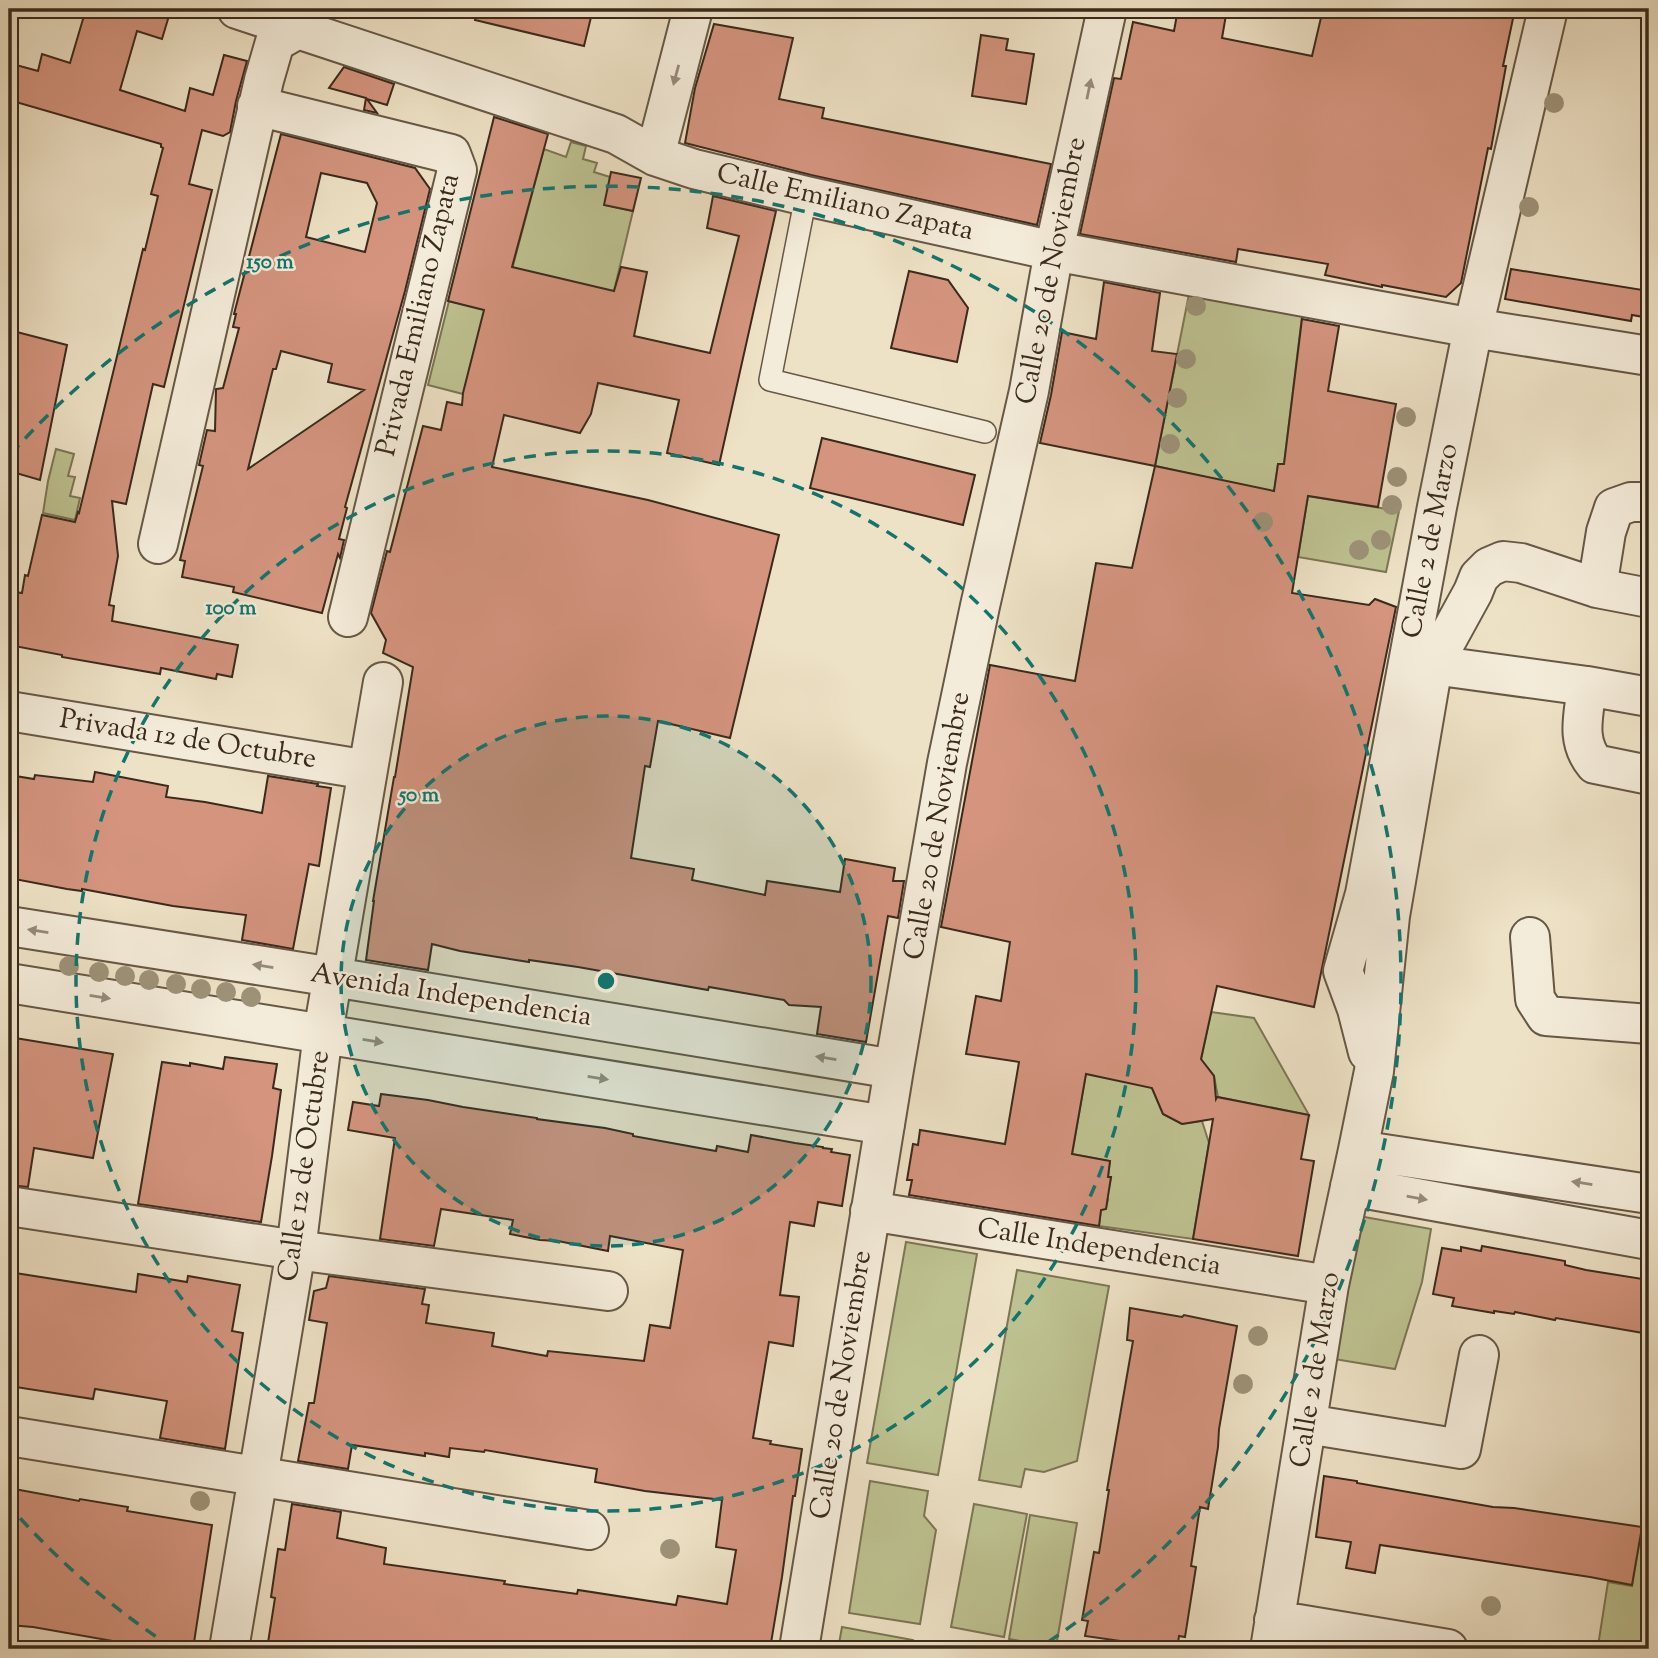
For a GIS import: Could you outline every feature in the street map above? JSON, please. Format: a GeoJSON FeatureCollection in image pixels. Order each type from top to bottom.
{"type":"FeatureCollection","features":[{"type":"Feature","properties":{"kind":"street","name":"Calle Emiliano Zapata"},"geometry":{"type":"LineString","coordinates":[[237,9],[616,134],[655,156],[694,169],[1054,251],[1473,328],[1649,356]]}},
{"type":"Feature","properties":{"kind":"street"},"geometry":{"type":"LineString","coordinates":[[655,156],[693,9]]}},
{"type":"Feature","properties":{"kind":"street","name":"Calle 20 de Noviembre"},"geometry":{"type":"LineString","coordinates":[[799,1649],[870,1211],[947,763],[1029,391],[1054,251],[1107,9]]}},
{"type":"Feature","properties":{"kind":"street","name":"Calle 2 de Marzo"},"geometry":{"type":"LineString","coordinates":[[1272,1635],[1329,1285],[1359,1150],[1371,1081],[1357,1009],[1343,971],[1365,894],[1473,328],[1548,9]]}},
{"type":"Feature","properties":{"kind":"street"},"geometry":{"type":"LineString","coordinates":[[158,544],[257,106],[275,42],[298,29]]}},
{"type":"Feature","properties":{"kind":"street","name":"Privada Emiliano Zapata"},"geometry":{"type":"LineString","coordinates":[[257,106],[452,154],[457,170],[348,617]]}},
{"type":"Feature","properties":{"kind":"street"},"geometry":{"type":"LineString","coordinates":[[1597,588],[1606,532],[1614,508],[1631,502],[1649,502]]}},
{"type":"Feature","properties":{"kind":"street"},"geometry":{"type":"LineString","coordinates":[[1371,1081],[1390,916],[1433,665],[1479,577],[1489,567],[1503,561],[1597,588],[1649,598]]}},
{"type":"Feature","properties":{"kind":"street"},"geometry":{"type":"LineString","coordinates":[[1433,665],[1649,697]]}},
{"type":"Feature","properties":{"kind":"street","name":"Calle 12 de Octubre"},"geometry":{"type":"LineString","coordinates":[[229,1649],[296,1250],[323,1033],[383,682]]}},
{"type":"Feature","properties":{"kind":"street"},"geometry":{"type":"LineString","coordinates":[[1587,686],[1582,734],[1586,753],[1595,764],[1649,775]]}},
{"type":"Feature","properties":{"kind":"street","name":"Privada 12 de Octubre"},"geometry":{"type":"LineString","coordinates":[[9,710],[368,770]]}},
{"type":"Feature","properties":{"kind":"street","name":"Avenida Independencia"},"geometry":{"type":"LineString","coordinates":[[9,926],[894,1069]]}},
{"type":"Feature","properties":{"kind":"street"},"geometry":{"type":"LineString","coordinates":[[1530,937],[1535,999],[1546,1016],[1649,1024]]}},
{"type":"Feature","properties":{"kind":"street","name":"Avenida Independencia"},"geometry":{"type":"LineString","coordinates":[[9,983],[885,1125]]}},
{"type":"Feature","properties":{"kind":"street"},"geometry":{"type":"LineString","coordinates":[[1359,1150],[1649,1194]]}},
{"type":"Feature","properties":{"kind":"street"},"geometry":{"type":"LineString","coordinates":[[1350,1186],[1649,1240]]}},
{"type":"Feature","properties":{"kind":"street"},"geometry":{"type":"LineString","coordinates":[[9,1206],[296,1250],[608,1291]]}},
{"type":"Feature","properties":{"kind":"street","name":"Calle Independencia"},"geometry":{"type":"LineString","coordinates":[[870,1211],[1329,1285]]}},
{"type":"Feature","properties":{"kind":"street"},"geometry":{"type":"LineString","coordinates":[[1307,1424],[1461,1449],[1479,1355]]}},
{"type":"Feature","properties":{"kind":"street"},"geometry":{"type":"LineString","coordinates":[[9,1436],[589,1530]]}},
{"type":"Feature","properties":{"kind":"street"},"geometry":{"type":"LineString","coordinates":[[1272,1635],[1448,1649]]}},
{"type":"Feature","properties":{"kind":"lane"},"geometry":{"type":"LineString","coordinates":[[806,196],[770,380],[985,432]]}},
{"type":"Feature","properties":{"kind":"green space"},"geometry":{"type":"Polygon","coordinates":[[[571,142],[586,146],[583,159],[597,163],[594,172],[610,177],[605,205],[633,211],[614,291],[506,292],[544,149],[566,157],[571,142]]]}},
{"type":"Feature","properties":{"kind":"green space"},"geometry":{"type":"Polygon","coordinates":[[[1189,294],[1302,316],[1284,464],[1278,464],[1274,492],[1155,466],[1189,294]]]}},
{"type":"Feature","properties":{"kind":"green space"},"geometry":{"type":"Polygon","coordinates":[[[449,301],[505,315],[463,394],[428,385],[449,301]]]}},
{"type":"Feature","properties":{"kind":"green space"},"geometry":{"type":"Polygon","coordinates":[[[56,449],[74,454],[68,476],[75,477],[70,496],[80,498],[75,520],[43,513],[56,449]]]}},
{"type":"Feature","properties":{"kind":"green space"},"geometry":{"type":"Polygon","coordinates":[[[1308,496],[1399,511],[1386,572],[1298,557],[1308,496]]]}},
{"type":"Feature","properties":{"kind":"green space"},"geometry":{"type":"Polygon","coordinates":[[[1103,974],[1163,1114],[1182,1124],[1202,1121],[1209,1143],[1193,1239],[1099,1226],[1101,1210],[1106,1209],[1108,1199],[1104,1198],[1111,1178],[1108,1177],[1110,1161],[1072,1154],[1103,974]]]}},
{"type":"Feature","properties":{"kind":"green space"},"geometry":{"type":"Polygon","coordinates":[[[1211,1012],[1254,1018],[1309,1115],[1218,1097],[1214,1076],[1201,1060],[1211,1012]]]}},
{"type":"Feature","properties":{"kind":"green space"},"geometry":{"type":"Polygon","coordinates":[[[1359,1216],[1431,1229],[1422,1282],[1395,1369],[1334,1359],[1359,1216]]]}},
{"type":"Feature","properties":{"kind":"green space"},"geometry":{"type":"Polygon","coordinates":[[[906,1242],[977,1254],[938,1475],[867,1463],[906,1242]]]}},
{"type":"Feature","properties":{"kind":"green space"},"geometry":{"type":"Polygon","coordinates":[[[1017,1270],[1109,1286],[1077,1461],[1044,1472],[1025,1469],[1021,1487],[979,1480],[1017,1270]]]}},
{"type":"Feature","properties":{"kind":"green space"},"geometry":{"type":"Polygon","coordinates":[[[870,1481],[928,1491],[924,1516],[936,1530],[920,1624],[849,1613],[870,1481]]]}},
{"type":"Feature","properties":{"kind":"green space"},"geometry":{"type":"Polygon","coordinates":[[[974,1504],[1027,1514],[1004,1637],[951,1627],[974,1504]]]}},
{"type":"Feature","properties":{"kind":"green space"},"geometry":{"type":"Polygon","coordinates":[[[1030,1515],[1077,1523],[1056,1647],[1009,1639],[1030,1515]]]}},
{"type":"Feature","properties":{"kind":"green space"},"geometry":{"type":"Polygon","coordinates":[[[1640,1537],[1649,1539],[1649,1649],[1598,1646],[1608,1582],[1632,1586],[1640,1537]]]}},
{"type":"Feature","properties":{"kind":"green space"},"geometry":{"type":"Polygon","coordinates":[[[842,1627],[913,1640],[912,1649],[838,1649],[842,1627]]]}},
{"type":"Feature","properties":{"kind":"building"},"geometry":{"type":"Polygon","coordinates":[[[86,9],[171,9],[162,39],[137,31],[120,90],[185,111],[190,88],[213,95],[224,55],[247,61],[230,132],[223,136],[202,130],[189,184],[212,190],[164,387],[153,384],[126,504],[112,501],[118,556],[109,605],[114,606],[112,621],[238,645],[232,677],[217,674],[216,679],[161,668],[160,674],[9,645],[9,591],[22,593],[42,515],[75,522],[79,513],[158,196],[151,194],[163,148],[161,144],[9,100],[9,63],[38,71],[42,54],[70,63],[86,9]]]}},
{"type":"Feature","properties":{"kind":"building"},"geometry":{"type":"Polygon","coordinates":[[[477,9],[593,9],[584,46],[475,20],[477,9]]]}},
{"type":"Feature","properties":{"kind":"building"},"geometry":{"type":"Polygon","coordinates":[[[1178,9],[1227,9],[1222,38],[1312,56],[1323,9],[1515,9],[1503,66],[1506,66],[1491,149],[1488,148],[1461,283],[1446,297],[1325,275],[1328,264],[1238,249],[1236,262],[1080,234],[1114,78],[1121,79],[1133,22],[1174,31],[1178,9]]]}},
{"type":"Feature","properties":{"kind":"building"},"geometry":{"type":"Polygon","coordinates":[[[714,24],[793,38],[779,99],[824,108],[822,118],[1051,164],[1037,225],[811,175],[685,143],[695,88],[714,24]]]}},
{"type":"Feature","properties":{"kind":"building"},"geometry":{"type":"Polygon","coordinates":[[[981,35],[1008,39],[1006,50],[1034,54],[1026,104],[972,96],[981,35]]]}},
{"type":"Feature","properties":{"kind":"building"},"geometry":{"type":"Polygon","coordinates":[[[344,67],[394,84],[387,105],[367,99],[377,113],[364,110],[366,98],[329,88],[344,67]]]}},
{"type":"Feature","properties":{"kind":"building"},"geometry":{"type":"Polygon","coordinates":[[[494,117],[548,134],[512,267],[614,291],[621,267],[647,272],[634,336],[710,353],[739,236],[707,228],[713,196],[776,211],[719,465],[667,453],[679,400],[598,383],[591,414],[580,433],[504,415],[492,467],[648,500],[779,535],[730,738],[658,721],[650,767],[645,766],[631,858],[694,869],[692,880],[765,895],[767,881],[840,892],[845,859],[895,868],[893,881],[904,881],[898,918],[888,916],[866,1042],[817,1034],[821,1007],[789,1005],[784,1000],[709,987],[708,990],[578,967],[460,951],[432,944],[428,970],[366,960],[373,901],[413,667],[383,653],[386,640],[371,613],[423,426],[441,430],[447,402],[462,405],[484,310],[448,301],[494,117]]]}},
{"type":"Feature","properties":{"kind":"building"},"geometry":{"type":"Polygon","coordinates":[[[281,134],[415,168],[430,189],[405,291],[345,507],[347,508],[339,539],[344,540],[322,613],[233,592],[234,587],[182,577],[185,561],[180,560],[203,466],[199,465],[207,430],[215,431],[216,389],[223,388],[239,328],[233,327],[234,314],[281,134]],[[321,173],[306,237],[365,252],[377,203],[367,183],[321,173]],[[281,351],[276,369],[273,369],[248,469],[364,390],[328,382],[332,364],[281,351]]]}},
{"type":"Feature","properties":{"kind":"building"},"geometry":{"type":"Polygon","coordinates":[[[611,172],[641,178],[633,211],[604,205],[611,172]]]}},
{"type":"Feature","properties":{"kind":"building"},"geometry":{"type":"Polygon","coordinates":[[[1511,269],[1649,291],[1649,318],[1632,315],[1631,321],[1505,299],[1511,269]]]}},
{"type":"Feature","properties":{"kind":"building"},"geometry":{"type":"Polygon","coordinates":[[[909,271],[948,280],[968,308],[957,362],[891,348],[909,271]]]}},
{"type":"Feature","properties":{"kind":"building"},"geometry":{"type":"Polygon","coordinates":[[[1104,282],[1160,293],[1152,351],[1177,354],[1155,466],[1040,443],[1062,332],[1096,339],[1104,282]]]}},
{"type":"Feature","properties":{"kind":"building"},"geometry":{"type":"Polygon","coordinates":[[[1302,319],[1339,326],[1328,391],[1396,404],[1378,507],[1308,496],[1292,593],[1369,605],[1375,599],[1396,607],[1314,1007],[1217,986],[1201,1059],[1214,1076],[1216,1099],[1217,1097],[1309,1115],[1301,1159],[1314,1161],[1298,1256],[1193,1239],[1213,1119],[1182,1124],[1163,1114],[1152,1088],[1086,1074],[1072,1154],[1110,1161],[1108,1177],[1111,1177],[1106,1209],[1101,1210],[1099,1226],[909,1195],[912,1180],[907,1180],[913,1144],[918,1145],[920,1130],[1005,1144],[1019,1062],[966,1054],[976,996],[1001,1001],[1010,942],[941,927],[990,665],[1075,681],[1096,563],[1132,568],[1155,466],[1274,491],[1278,464],[1284,464],[1302,319]]]}},
{"type":"Feature","properties":{"kind":"building"},"geometry":{"type":"Polygon","coordinates":[[[9,330],[67,345],[40,480],[9,471],[9,330]]]}},
{"type":"Feature","properties":{"kind":"building"},"geometry":{"type":"Polygon","coordinates":[[[822,438],[975,475],[963,525],[810,488],[822,438]]]}},
{"type":"Feature","properties":{"kind":"building"},"geometry":{"type":"Polygon","coordinates":[[[95,772],[168,786],[166,797],[262,813],[268,776],[331,788],[319,866],[309,864],[293,949],[242,940],[246,915],[173,906],[9,878],[9,775],[34,779],[35,775],[93,782],[95,772]]]}},
{"type":"Feature","properties":{"kind":"building"},"geometry":{"type":"Polygon","coordinates":[[[9,1037],[113,1054],[93,1158],[34,1148],[28,1187],[9,1185],[9,1037]]]}},
{"type":"Feature","properties":{"kind":"building"},"geometry":{"type":"Polygon","coordinates":[[[225,1057],[277,1064],[273,1088],[281,1090],[261,1222],[138,1204],[162,1062],[190,1066],[190,1063],[223,1069],[225,1057]]]}},
{"type":"Feature","properties":{"kind":"building"},"geometry":{"type":"Polygon","coordinates":[[[381,1094],[605,1128],[633,1136],[716,1151],[717,1146],[748,1152],[751,1135],[823,1147],[832,1149],[831,1152],[850,1155],[842,1206],[818,1202],[814,1226],[790,1222],[780,1295],[799,1297],[793,1346],[769,1342],[753,1438],[771,1441],[770,1444],[802,1449],[770,1649],[267,1649],[275,1598],[271,1597],[278,1549],[285,1550],[292,1504],[341,1512],[337,1538],[386,1548],[384,1564],[577,1594],[578,1590],[676,1605],[678,1596],[727,1604],[736,1550],[716,1547],[722,1500],[595,1482],[597,1469],[485,1450],[450,1448],[449,1457],[352,1445],[348,1469],[298,1461],[309,1403],[314,1403],[327,1323],[309,1320],[314,1291],[326,1288],[329,1276],[425,1289],[422,1304],[429,1305],[426,1323],[494,1333],[492,1346],[547,1356],[548,1351],[644,1361],[650,1325],[670,1328],[683,1250],[610,1236],[608,1251],[540,1240],[510,1234],[513,1220],[441,1209],[434,1246],[380,1239],[395,1138],[348,1130],[353,1102],[379,1106],[381,1094]]]}},
{"type":"Feature","properties":{"kind":"building"},"geometry":{"type":"Polygon","coordinates":[[[1482,1246],[1565,1261],[1565,1265],[1586,1270],[1649,1280],[1649,1334],[1515,1312],[1494,1313],[1452,1306],[1454,1298],[1433,1294],[1442,1248],[1461,1251],[1461,1247],[1481,1251],[1482,1246]]]}},
{"type":"Feature","properties":{"kind":"building"},"geometry":{"type":"Polygon","coordinates":[[[9,1272],[136,1292],[138,1274],[187,1282],[188,1276],[240,1285],[232,1331],[243,1333],[225,1449],[160,1438],[167,1401],[95,1389],[93,1399],[9,1386],[9,1272]]]}},
{"type":"Feature","properties":{"kind":"building"},"geometry":{"type":"Polygon","coordinates":[[[1130,1308],[1237,1326],[1208,1509],[1200,1507],[1191,1566],[1196,1567],[1185,1637],[1179,1636],[1177,1649],[1085,1636],[1088,1621],[1082,1620],[1094,1552],[1099,1553],[1133,1341],[1127,1340],[1130,1308]]]}},
{"type":"Feature","properties":{"kind":"building"},"geometry":{"type":"Polygon","coordinates":[[[1324,1476],[1493,1507],[1642,1527],[1632,1585],[1380,1545],[1375,1573],[1346,1568],[1351,1542],[1316,1537],[1324,1476]]]}},
{"type":"Feature","properties":{"kind":"building"},"geometry":{"type":"Polygon","coordinates":[[[9,1488],[128,1507],[127,1511],[212,1525],[193,1649],[130,1649],[130,1644],[9,1625],[9,1488]]]}}]}
